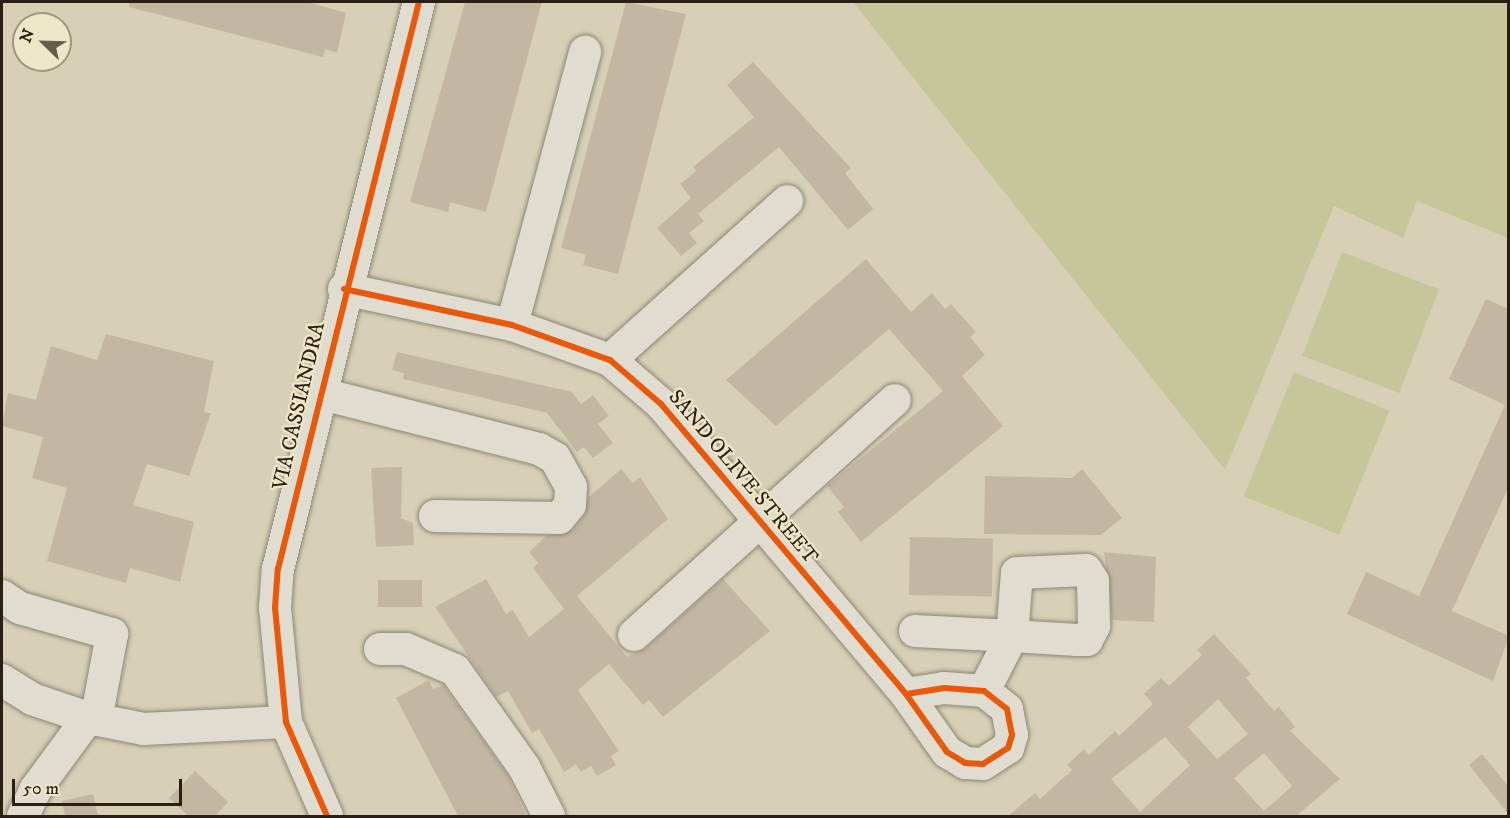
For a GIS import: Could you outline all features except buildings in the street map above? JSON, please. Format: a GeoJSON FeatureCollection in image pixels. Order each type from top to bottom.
{"type":"FeatureCollection","features":[{"type":"Feature","properties":{"kind":"street","name":"VIA CASSIANDRA"},"geometry":{"type":"LineString","coordinates":[[327,816],[286,722],[275,608],[278,569],[318,393],[419,2]]}},
{"type":"Feature","properties":{"kind":"street"},"geometry":{"type":"LineString","coordinates":[[512,325],[585,52]]}},
{"type":"Feature","properties":{"kind":"street"},"geometry":{"type":"LineString","coordinates":[[610,360],[787,201]]}},
{"type":"Feature","properties":{"kind":"street","name":"SAND OLIVE STREET"},"geometry":{"type":"LineString","coordinates":[[344,289],[512,325],[610,360],[661,404],[758,522],[906,694],[947,752],[965,763],[983,764],[998,759],[1012,735],[1007,709],[984,691]]}},
{"type":"Feature","properties":{"kind":"street"},"geometry":{"type":"LineString","coordinates":[[318,393],[539,449],[555,458],[571,487],[570,505],[559,518],[435,516]]}},
{"type":"Feature","properties":{"kind":"street"},"geometry":{"type":"LineString","coordinates":[[634,635],[895,400]]}},
{"type":"Feature","properties":{"kind":"street"},"geometry":{"type":"LineString","coordinates":[[2,596],[20,608],[112,634],[92,719],[35,790],[23,816]]}},
{"type":"Feature","properties":{"kind":"street"},"geometry":{"type":"LineString","coordinates":[[906,694],[944,688],[984,691],[1012,636],[915,631]]}},
{"type":"Feature","properties":{"kind":"street"},"geometry":{"type":"LineString","coordinates":[[380,649],[406,649],[454,670],[524,767],[549,816]]}},
{"type":"Feature","properties":{"kind":"street"},"geometry":{"type":"LineString","coordinates":[[2,680],[32,699],[92,719],[144,729],[286,722]]}},
{"type":"Feature","properties":{"kind":"green space"},"geometry":{"type":"Polygon","coordinates":[[[853,2],[1508,2],[1508,238],[1417,201],[1403,238],[1334,206],[1225,470],[853,2]]]}},
{"type":"Feature","properties":{"kind":"green space"},"geometry":{"type":"Polygon","coordinates":[[[1342,252],[1439,289],[1399,393],[1302,356],[1342,252]]]}},
{"type":"Feature","properties":{"kind":"green space"},"geometry":{"type":"Polygon","coordinates":[[[1294,372],[1389,411],[1339,535],[1244,496],[1294,372]]]}},
{"type":"Feature","properties":{"kind":"cycle path"},"geometry":{"type":"LineString","coordinates":[[327,816],[286,722],[275,608],[278,569],[419,2]]}},
{"type":"Feature","properties":{"kind":"cycle path"},"geometry":{"type":"LineString","coordinates":[[344,289],[512,325],[610,360],[661,404],[906,694],[947,752],[965,763],[983,764],[1008,748],[1012,735],[1007,709],[984,691],[944,688],[906,694]]}}]}
